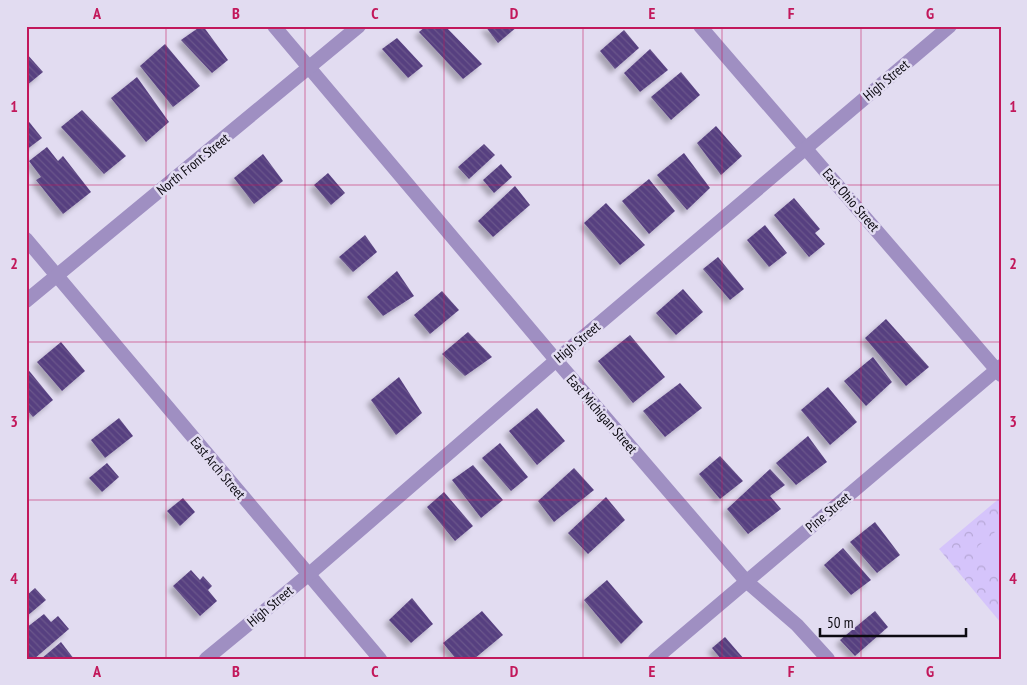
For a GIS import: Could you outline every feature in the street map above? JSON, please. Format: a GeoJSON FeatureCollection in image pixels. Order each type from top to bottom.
{"type":"FeatureCollection","features":[{"type":"Feature","properties":{"kind":"street","name":"East Michigan Street"},"geometry":{"type":"LineString","coordinates":[[274,26],[556,360],[746,581],[796,625],[828,659]]}},
{"type":"Feature","properties":{"kind":"street","name":"North Front Street"},"geometry":{"type":"LineString","coordinates":[[26,301],[359,26]]}},
{"type":"Feature","properties":{"kind":"street","name":"East Ohio Street"},"geometry":{"type":"LineString","coordinates":[[700,26],[999,370]]}},
{"type":"Feature","properties":{"kind":"street","name":"High Street"},"geometry":{"type":"LineString","coordinates":[[206,659],[950,26]]}},
{"type":"Feature","properties":{"kind":"street","name":"East Arch Street"},"geometry":{"type":"LineString","coordinates":[[26,239],[380,659]]}},
{"type":"Feature","properties":{"kind":"street","name":"Pine Street"},"geometry":{"type":"LineString","coordinates":[[656,659],[746,581],[999,370]]}},
{"type":"Feature","properties":{"kind":"green space"},"geometry":{"type":"Polygon","coordinates":[[[1001,497],[1001,623],[939,549],[1001,497]]]}},
{"type":"Feature","properties":{"kind":"green space"},"geometry":{"type":"Polygon","coordinates":[[[1001,527],[1001,571],[999,573],[977,547],[1001,527]]]}},
{"type":"Feature","properties":{"kind":"building"},"geometry":{"type":"Polygon","coordinates":[[[203,26],[228,60],[212,73],[181,40],[203,26]]]}},
{"type":"Feature","properties":{"kind":"building"},"geometry":{"type":"Polygon","coordinates":[[[426,26],[445,26],[482,64],[463,79],[419,32],[426,26]]]}},
{"type":"Feature","properties":{"kind":"building"},"geometry":{"type":"Polygon","coordinates":[[[485,26],[518,26],[498,43],[485,26]]]}},
{"type":"Feature","properties":{"kind":"building"},"geometry":{"type":"Polygon","coordinates":[[[624,30],[639,48],[615,69],[600,51],[624,30]]]}},
{"type":"Feature","properties":{"kind":"building"},"geometry":{"type":"Polygon","coordinates":[[[397,38],[423,66],[408,78],[382,49],[397,38]]]}},
{"type":"Feature","properties":{"kind":"building"},"geometry":{"type":"Polygon","coordinates":[[[165,44],[200,86],[173,107],[140,66],[165,44]]]}},
{"type":"Feature","properties":{"kind":"building"},"geometry":{"type":"Polygon","coordinates":[[[650,49],[668,70],[640,92],[624,73],[650,49]]]}},
{"type":"Feature","properties":{"kind":"building"},"geometry":{"type":"Polygon","coordinates":[[[26,53],[43,72],[26,86],[26,53]]]}},
{"type":"Feature","properties":{"kind":"building"},"geometry":{"type":"Polygon","coordinates":[[[681,72],[700,95],[671,120],[651,97],[681,72]]]}},
{"type":"Feature","properties":{"kind":"building"},"geometry":{"type":"Polygon","coordinates":[[[137,77],[169,122],[146,142],[111,98],[137,77]]]}},
{"type":"Feature","properties":{"kind":"building"},"geometry":{"type":"Polygon","coordinates":[[[82,110],[126,156],[104,174],[61,127],[82,110]]]}},
{"type":"Feature","properties":{"kind":"building"},"geometry":{"type":"Polygon","coordinates":[[[26,118],[42,138],[26,150],[26,118]]]}},
{"type":"Feature","properties":{"kind":"building"},"geometry":{"type":"Polygon","coordinates":[[[716,126],[742,156],[721,175],[697,143],[716,126]]]}},
{"type":"Feature","properties":{"kind":"building"},"geometry":{"type":"Polygon","coordinates":[[[484,144],[495,155],[469,179],[458,167],[484,144]]]}},
{"type":"Feature","properties":{"kind":"building"},"geometry":{"type":"Polygon","coordinates":[[[47,147],[58,161],[63,156],[91,192],[63,214],[36,180],[41,177],[29,161],[47,147]]]}},
{"type":"Feature","properties":{"kind":"building"},"geometry":{"type":"Polygon","coordinates":[[[684,153],[710,188],[687,210],[657,175],[684,153]]]}},
{"type":"Feature","properties":{"kind":"building"},"geometry":{"type":"Polygon","coordinates":[[[263,154],[283,181],[254,204],[234,178],[263,154]]]}},
{"type":"Feature","properties":{"kind":"building"},"geometry":{"type":"Polygon","coordinates":[[[501,164],[512,177],[494,193],[483,180],[501,164]]]}},
{"type":"Feature","properties":{"kind":"building"},"geometry":{"type":"Polygon","coordinates":[[[328,173],[345,193],[331,205],[314,185],[328,173]]]}},
{"type":"Feature","properties":{"kind":"building"},"geometry":{"type":"Polygon","coordinates":[[[649,179],[675,211],[649,234],[622,201],[649,179]]]}},
{"type":"Feature","properties":{"kind":"building"},"geometry":{"type":"Polygon","coordinates":[[[515,186],[530,205],[493,237],[478,221],[515,186]]]}},
{"type":"Feature","properties":{"kind":"building"},"geometry":{"type":"Polygon","coordinates":[[[794,198],[820,229],[815,233],[825,244],[809,257],[774,215],[794,198]]]}},
{"type":"Feature","properties":{"kind":"building"},"geometry":{"type":"Polygon","coordinates":[[[606,203],[645,245],[620,265],[584,223],[606,203]]]}},
{"type":"Feature","properties":{"kind":"building"},"geometry":{"type":"Polygon","coordinates":[[[765,225],[787,253],[769,267],[747,240],[765,225]]]}},
{"type":"Feature","properties":{"kind":"building"},"geometry":{"type":"Polygon","coordinates":[[[365,235],[377,252],[353,272],[339,257],[365,235]]]}},
{"type":"Feature","properties":{"kind":"building"},"geometry":{"type":"Polygon","coordinates":[[[718,257],[744,289],[730,300],[703,269],[718,257]]]}},
{"type":"Feature","properties":{"kind":"building"},"geometry":{"type":"Polygon","coordinates":[[[397,271],[414,296],[383,316],[367,297],[397,271]]]}},
{"type":"Feature","properties":{"kind":"building"},"geometry":{"type":"Polygon","coordinates":[[[683,289],[703,312],[676,335],[656,313],[683,289]]]}},
{"type":"Feature","properties":{"kind":"building"},"geometry":{"type":"Polygon","coordinates":[[[442,291],[459,310],[430,334],[414,315],[442,291]]]}},
{"type":"Feature","properties":{"kind":"building"},"geometry":{"type":"Polygon","coordinates":[[[886,319],[929,367],[906,386],[865,338],[886,319]]]}},
{"type":"Feature","properties":{"kind":"building"},"geometry":{"type":"Polygon","coordinates":[[[468,332],[492,357],[465,376],[442,354],[468,332]]]}},
{"type":"Feature","properties":{"kind":"building"},"geometry":{"type":"Polygon","coordinates":[[[630,335],[665,377],[633,403],[598,361],[630,335]]]}},
{"type":"Feature","properties":{"kind":"building"},"geometry":{"type":"Polygon","coordinates":[[[61,342],[85,371],[62,391],[37,362],[61,342]]]}},
{"type":"Feature","properties":{"kind":"building"},"geometry":{"type":"Polygon","coordinates":[[[873,357],[892,382],[866,406],[844,381],[873,357]]]}},
{"type":"Feature","properties":{"kind":"building"},"geometry":{"type":"Polygon","coordinates":[[[26,367],[53,400],[33,417],[26,409],[26,367]]]}},
{"type":"Feature","properties":{"kind":"building"},"geometry":{"type":"Polygon","coordinates":[[[399,377],[422,413],[396,435],[371,400],[399,377]]]}},
{"type":"Feature","properties":{"kind":"building"},"geometry":{"type":"Polygon","coordinates":[[[680,383],[702,408],[665,437],[643,411],[680,383]]]}},
{"type":"Feature","properties":{"kind":"building"},"geometry":{"type":"Polygon","coordinates":[[[828,387],[857,422],[830,445],[801,410],[828,387]]]}},
{"type":"Feature","properties":{"kind":"building"},"geometry":{"type":"Polygon","coordinates":[[[537,408],[565,441],[537,465],[509,431],[537,408]]]}},
{"type":"Feature","properties":{"kind":"building"},"geometry":{"type":"Polygon","coordinates":[[[119,418],[133,436],[105,458],[91,440],[119,418]]]}},
{"type":"Feature","properties":{"kind":"building"},"geometry":{"type":"Polygon","coordinates":[[[808,436],[827,462],[796,485],[776,463],[808,436]]]}},
{"type":"Feature","properties":{"kind":"building"},"geometry":{"type":"Polygon","coordinates":[[[500,443],[528,477],[511,491],[482,458],[500,443]]]}},
{"type":"Feature","properties":{"kind":"building"},"geometry":{"type":"Polygon","coordinates":[[[720,456],[743,481],[720,499],[699,474],[720,456]]]}},
{"type":"Feature","properties":{"kind":"building"},"geometry":{"type":"Polygon","coordinates":[[[107,463],[119,477],[102,492],[89,478],[107,463]]]}},
{"type":"Feature","properties":{"kind":"building"},"geometry":{"type":"Polygon","coordinates":[[[473,465],[503,500],[481,518],[452,480],[473,465]]]}},
{"type":"Feature","properties":{"kind":"building"},"geometry":{"type":"Polygon","coordinates":[[[574,468],[594,490],[554,522],[538,501],[574,468]]]}},
{"type":"Feature","properties":{"kind":"building"},"geometry":{"type":"Polygon","coordinates":[[[770,469],[785,485],[770,496],[781,509],[748,534],[727,509],[770,469]]]}},
{"type":"Feature","properties":{"kind":"building"},"geometry":{"type":"Polygon","coordinates":[[[444,492],[473,526],[455,541],[427,507],[444,492]]]}},
{"type":"Feature","properties":{"kind":"building"},"geometry":{"type":"Polygon","coordinates":[[[606,497],[625,520],[588,554],[568,533],[606,497]]]}},
{"type":"Feature","properties":{"kind":"building"},"geometry":{"type":"Polygon","coordinates":[[[183,498],[195,512],[180,526],[167,511],[183,498]]]}},
{"type":"Feature","properties":{"kind":"building"},"geometry":{"type":"Polygon","coordinates":[[[875,522],[900,555],[877,573],[850,542],[875,522]]]}},
{"type":"Feature","properties":{"kind":"building"},"geometry":{"type":"Polygon","coordinates":[[[843,548],[871,580],[851,595],[824,565],[843,548]]]}},
{"type":"Feature","properties":{"kind":"building"},"geometry":{"type":"Polygon","coordinates":[[[191,570],[200,580],[203,576],[212,586],[208,590],[217,601],[200,616],[173,586],[191,570]]]}},
{"type":"Feature","properties":{"kind":"building"},"geometry":{"type":"Polygon","coordinates":[[[607,580],[643,622],[621,644],[584,600],[607,580]]]}},
{"type":"Feature","properties":{"kind":"building"},"geometry":{"type":"Polygon","coordinates":[[[35,588],[46,600],[26,617],[26,596],[35,588]]]}},
{"type":"Feature","properties":{"kind":"building"},"geometry":{"type":"Polygon","coordinates":[[[412,598],[433,624],[411,643],[389,620],[412,598]]]}},
{"type":"Feature","properties":{"kind":"building"},"geometry":{"type":"Polygon","coordinates":[[[482,611],[503,635],[474,659],[456,659],[443,643],[482,611]]]}},
{"type":"Feature","properties":{"kind":"building"},"geometry":{"type":"Polygon","coordinates":[[[875,611],[888,627],[855,656],[840,640],[875,611]]]}},
{"type":"Feature","properties":{"kind":"building"},"geometry":{"type":"Polygon","coordinates":[[[44,614],[51,622],[58,616],[69,629],[34,659],[26,659],[26,628],[44,614]]]}},
{"type":"Feature","properties":{"kind":"building"},"geometry":{"type":"Polygon","coordinates":[[[725,637],[744,659],[721,659],[712,648],[725,637]]]}},
{"type":"Feature","properties":{"kind":"building"},"geometry":{"type":"Polygon","coordinates":[[[61,642],[74,659],[41,659],[61,642]]]}}]}
